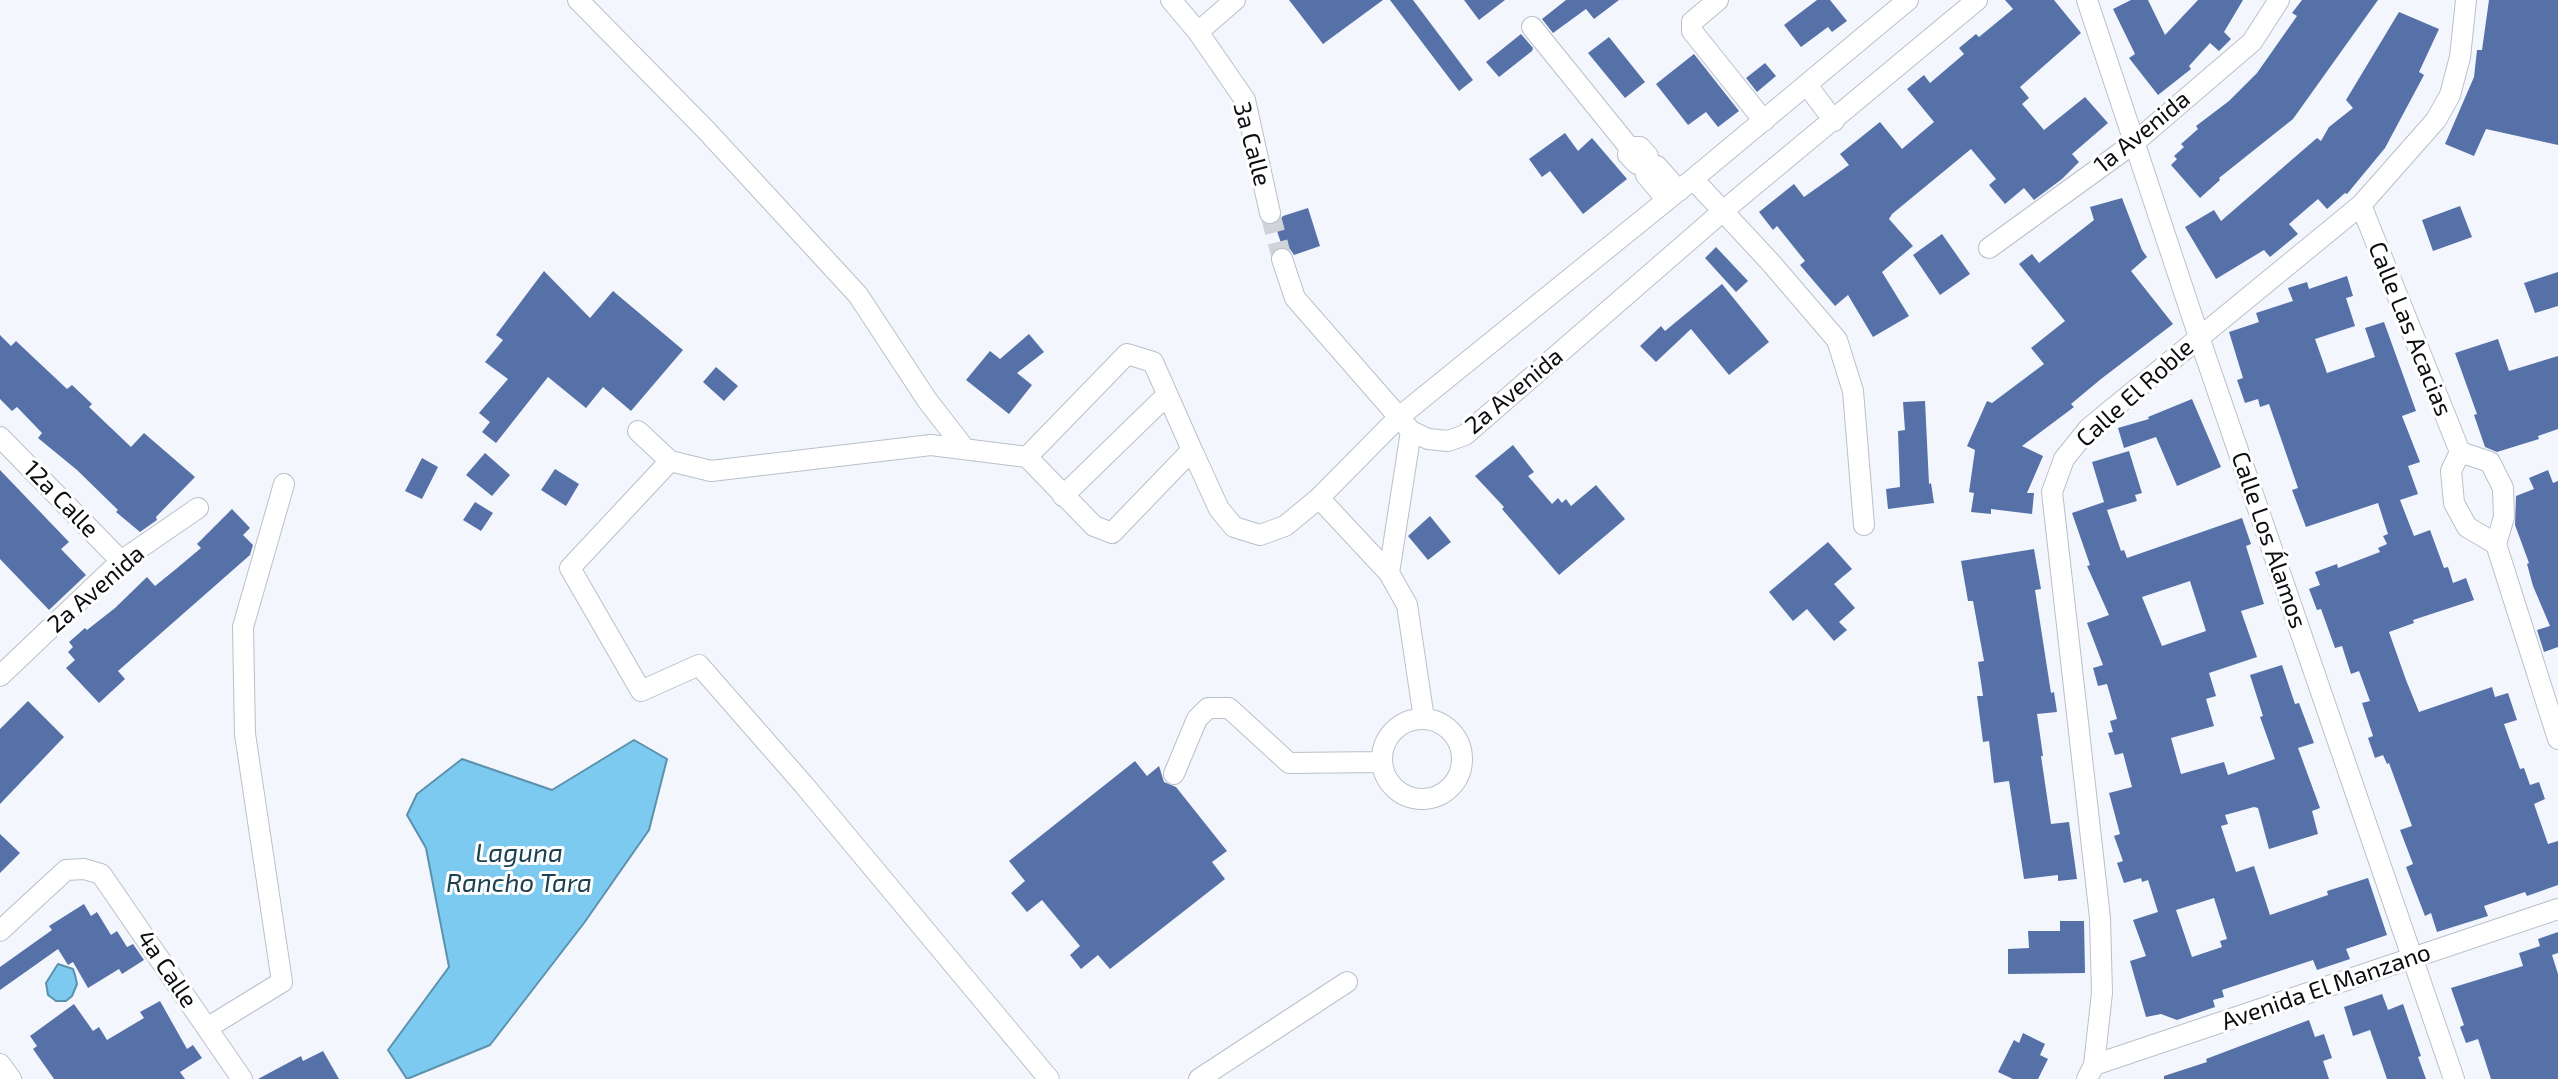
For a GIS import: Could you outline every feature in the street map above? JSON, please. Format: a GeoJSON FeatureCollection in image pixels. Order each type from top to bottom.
{"type":"FeatureCollection","features":[{"type":"Feature","properties":{"kind":"street"},"geometry":{"type":"LineString","coordinates":[[578,0],[706,130],[858,295],[927,400],[965,449]]}},
{"type":"Feature","properties":{"kind":"street","name":"3a Calle"},"geometry":{"type":"LineString","coordinates":[[1171,0],[1198,32],[1245,100],[1270,213]]}},
{"type":"Feature","properties":{"kind":"street"},"geometry":{"type":"LineString","coordinates":[[1198,32],[1235,0]]}},
{"type":"Feature","properties":{"kind":"street"},"geometry":{"type":"LineString","coordinates":[[1718,0],[1692,22],[1692,31],[1764,121]]}},
{"type":"Feature","properties":{"kind":"street"},"geometry":{"type":"LineString","coordinates":[[1027,457],[1127,354],[1153,362],[1219,509],[1234,527],[1260,535],[1285,526],[1679,190],[1908,0]]}},
{"type":"Feature","properties":{"kind":"street","name":"2a Avenida"},"geometry":{"type":"LineString","coordinates":[[1405,424],[1428,439],[1448,441],[1465,435],[1723,211],[1977,0]]}},
{"type":"Feature","properties":{"kind":"street","name":"Calle Los Álamos"},"geometry":{"type":"LineString","coordinates":[[2087,0],[2199,337],[2454,1079]]}},
{"type":"Feature","properties":{"kind":"street","name":"1a Avenida"},"geometry":{"type":"LineString","coordinates":[[1989,248],[2134,143],[2252,42],[2279,0]]}},
{"type":"Feature","properties":{"kind":"street","name":"Calle El Roble"},"geometry":{"type":"LineString","coordinates":[[2090,1072],[2102,993],[2100,918],[2052,492],[2064,459],[2089,428],[2361,205],[2436,120],[2450,95],[2460,57],[2466,0]]}},
{"type":"Feature","properties":{"kind":"street"},"geometry":{"type":"LineString","coordinates":[[1532,27],[1643,162],[1679,190],[1723,211],[1837,340],[1853,391],[1864,525]]}},
{"type":"Feature","properties":{"kind":"street"},"geometry":{"type":"LineString","coordinates":[[1807,85],[1834,121]]}},
{"type":"Feature","properties":{"kind":"street","name":"Calle Las Acacias"},"geometry":{"type":"LineString","coordinates":[[2361,205],[2460,452]]}},
{"type":"Feature","properties":{"kind":"street"},"geometry":{"type":"LineString","coordinates":[[1282,259],[1295,298],[1405,424],[1389,573]]}},
{"type":"Feature","properties":{"kind":"street"},"geometry":{"type":"LineString","coordinates":[[1063,496],[1167,395]]}},
{"type":"Feature","properties":{"kind":"street"},"geometry":{"type":"LineString","coordinates":[[638,431],[670,461],[711,471],[931,445],[1027,457],[1094,526],[1112,533],[1192,450]]}},
{"type":"Feature","properties":{"kind":"street","name":"12a Calle"},"geometry":{"type":"LineString","coordinates":[[0,437],[121,561]]}},
{"type":"Feature","properties":{"kind":"street"},"geometry":{"type":"LineString","coordinates":[[2496,544],[2467,527],[2454,503],[2451,471],[2460,452],[2490,462],[2503,488],[2504,517],[2496,544],[2558,739]]}},
{"type":"Feature","properties":{"kind":"street"},"geometry":{"type":"LineString","coordinates":[[670,461],[570,568],[641,691],[699,665],[804,785],[1049,1079]]}},
{"type":"Feature","properties":{"kind":"street"},"geometry":{"type":"LineString","coordinates":[[207,1028],[282,982],[245,734],[243,627],[284,484]]}},
{"type":"Feature","properties":{"kind":"street"},"geometry":{"type":"LineString","coordinates":[[1319,498],[1389,573],[1407,605],[1424,719]]}},
{"type":"Feature","properties":{"kind":"street","name":"2a Avenida"},"geometry":{"type":"LineString","coordinates":[[0,676],[121,561],[198,508]]}},
{"type":"Feature","properties":{"kind":"street"},"geometry":{"type":"LineString","coordinates":[[1174,774],[1197,719],[1208,708],[1229,708],[1289,763],[1381,762]]}},
{"type":"Feature","properties":{"kind":"street"},"geometry":{"type":"LineString","coordinates":[[1424,719],[1437,722],[1457,738],[1462,763],[1452,786],[1442,794],[1430,799],[1417,799],[1403,795],[1392,787],[1381,762],[1383,748],[1398,726],[1411,720],[1424,719]]}},
{"type":"Feature","properties":{"kind":"street","name":"4a Calle"},"geometry":{"type":"LineString","coordinates":[[0,931],[66,870],[84,869],[101,874],[242,1079]]}},
{"type":"Feature","properties":{"kind":"street","name":"Avenida El Manzano"},"geometry":{"type":"LineString","coordinates":[[2090,1072],[2558,909]]}},
{"type":"Feature","properties":{"kind":"street"},"geometry":{"type":"LineString","coordinates":[[1199,1079],[1347,982]]}},
{"type":"Feature","properties":{"kind":"street"},"geometry":{"type":"LineString","coordinates":[[0,1064],[11,1079]]}},
{"type":"Feature","properties":{"kind":"water","name":"Laguna Rancho Tara"},"geometry":{"type":"Polygon","coordinates":[[[634,740],[667,759],[649,830],[584,923],[490,1045],[407,1079],[388,1050],[449,967],[426,848],[407,815],[417,794],[462,759],[552,790],[634,740]]]}},
{"type":"Feature","properties":{"kind":"water"},"geometry":{"type":"Polygon","coordinates":[[[58,964],[73,969],[77,984],[66,1001],[56,1001],[48,995],[46,983],[58,964]]]}},
{"type":"Feature","properties":{"kind":"building"},"geometry":{"type":"Polygon","coordinates":[[[1289,0],[1383,0],[1323,44],[1289,0]]]}},
{"type":"Feature","properties":{"kind":"building"},"geometry":{"type":"Polygon","coordinates":[[[1390,0],[1413,0],[1473,80],[1459,91],[1390,0]]]}},
{"type":"Feature","properties":{"kind":"building"},"geometry":{"type":"Polygon","coordinates":[[[1464,0],[1505,0],[1479,20],[1464,0]]]}},
{"type":"Feature","properties":{"kind":"building"},"geometry":{"type":"Polygon","coordinates":[[[1566,0],[1619,0],[1594,19],[1586,9],[1553,33],[1542,19],[1566,0]]]}},
{"type":"Feature","properties":{"kind":"building"},"geometry":{"type":"Polygon","coordinates":[[[1817,0],[1830,0],[1847,21],[1832,32],[1828,27],[1801,47],[1784,25],[1817,0]]]}},
{"type":"Feature","properties":{"kind":"building"},"geometry":{"type":"Polygon","coordinates":[[[2005,0],[2054,0],[2081,33],[2020,87],[2029,98],[2022,104],[2044,130],[2085,97],[2108,123],[2072,154],[2079,162],[2034,200],[2024,188],[2005,204],[1989,185],[1996,179],[1971,149],[1892,214],[1889,219],[1913,246],[1882,272],[1909,316],[1873,337],[1848,295],[1835,306],[1800,265],[1805,261],[1777,226],[1773,230],[1759,212],[1794,184],[1804,197],[1849,165],[1840,154],[1880,122],[1902,149],[1934,122],[1907,89],[1924,75],[1930,83],[1964,54],[1959,48],[1976,34],[1979,37],[2013,9],[2005,0]]]}},
{"type":"Feature","properties":{"kind":"building"},"geometry":{"type":"Polygon","coordinates":[[[2131,0],[2148,0],[2165,35],[2198,0],[2243,0],[2224,32],[2231,39],[2219,51],[2210,43],[2189,66],[2191,69],[2158,95],[2129,58],[2135,54],[2113,9],[2131,0]]]}},
{"type":"Feature","properties":{"kind":"building"},"geometry":{"type":"Polygon","coordinates":[[[2302,0],[2378,0],[2293,119],[2219,178],[2200,198],[2171,165],[2177,159],[2174,156],[2184,147],[2181,144],[2198,129],[2196,126],[2229,101],[2257,73],[2297,16],[2292,13],[2302,0]]]}},
{"type":"Feature","properties":{"kind":"building"},"geometry":{"type":"Polygon","coordinates":[[[2489,0],[2558,0],[2558,145],[2486,129],[2474,156],[2445,144],[2474,77],[2477,50],[2482,50],[2489,0]]]}},
{"type":"Feature","properties":{"kind":"building"},"geometry":{"type":"Polygon","coordinates":[[[2399,12],[2439,29],[2419,72],[2424,75],[2385,148],[2347,194],[2327,209],[2318,199],[2289,224],[2298,234],[2270,257],[2264,250],[2216,279],[2185,227],[2214,210],[2221,221],[2317,138],[2321,141],[2329,127],[2353,108],[2346,100],[2399,12]]]}},
{"type":"Feature","properties":{"kind":"building"},"geometry":{"type":"Polygon","coordinates":[[[1521,34],[1533,48],[1532,51],[1499,77],[1486,62],[1521,34]]]}},
{"type":"Feature","properties":{"kind":"building"},"geometry":{"type":"Polygon","coordinates":[[[1609,37],[1645,82],[1625,98],[1588,53],[1609,37]]]}},
{"type":"Feature","properties":{"kind":"building"},"geometry":{"type":"Polygon","coordinates":[[[1694,54],[1739,111],[1718,127],[1706,112],[1688,125],[1656,84],[1694,54]]]}},
{"type":"Feature","properties":{"kind":"building"},"geometry":{"type":"Polygon","coordinates":[[[1765,63],[1776,76],[1757,92],[1746,78],[1765,63]]]}},
{"type":"Feature","properties":{"kind":"building"},"geometry":{"type":"Polygon","coordinates":[[[1565,133],[1578,151],[1592,138],[1627,179],[1583,214],[1550,171],[1542,177],[1529,159],[1565,133]]]}},
{"type":"Feature","properties":{"kind":"building"},"geometry":{"type":"Polygon","coordinates":[[[2122,198],[2147,257],[2131,271],[2173,324],[2101,379],[2071,404],[2074,407],[2022,446],[2043,456],[2027,493],[2034,493],[2032,514],[1991,509],[1991,514],[1971,512],[1974,493],[1969,492],[1975,450],[1967,446],[1987,401],[1992,403],[2044,364],[2031,348],[2065,321],[2019,264],[2032,254],[2039,263],[2094,220],[2090,207],[2122,198]]]}},
{"type":"Feature","properties":{"kind":"building"},"geometry":{"type":"Polygon","coordinates":[[[2460,206],[2472,237],[2433,251],[2422,220],[2460,206]]]}},
{"type":"Feature","properties":{"kind":"building"},"geometry":{"type":"Polygon","coordinates":[[[1308,208],[1320,246],[1294,255],[1282,246],[1275,225],[1283,216],[1308,208]]]}},
{"type":"Feature","properties":{"kind":"building"},"geometry":{"type":"Polygon","coordinates":[[[1942,234],[1970,274],[1940,295],[1913,255],[1942,234]]]}},
{"type":"Feature","properties":{"kind":"building"},"geometry":{"type":"Polygon","coordinates":[[[1716,247],[1748,281],[1736,292],[1705,258],[1716,247]]]}},
{"type":"Feature","properties":{"kind":"building"},"geometry":{"type":"Polygon","coordinates":[[[544,271],[590,318],[613,291],[683,350],[631,411],[603,387],[586,408],[548,377],[496,443],[482,432],[490,422],[479,413],[508,379],[485,362],[503,340],[496,335],[544,271]]]}},
{"type":"Feature","properties":{"kind":"building"},"geometry":{"type":"Polygon","coordinates":[[[2558,272],[2558,306],[2535,313],[2524,283],[2558,272]]]}},
{"type":"Feature","properties":{"kind":"building"},"geometry":{"type":"Polygon","coordinates":[[[2347,276],[2353,296],[2346,298],[2355,326],[2315,339],[2327,373],[2375,357],[2365,328],[2384,322],[2416,411],[2402,416],[2420,462],[2408,466],[2418,494],[2400,500],[2414,536],[2430,530],[2453,583],[2466,578],[2474,600],[2413,620],[2414,623],[2389,632],[2406,680],[2419,712],[2492,687],[2495,697],[2508,693],[2517,720],[2504,724],[2520,769],[2524,768],[2530,785],[2539,782],[2545,799],[2534,804],[2548,844],[2558,841],[2558,885],[2484,906],[2488,916],[2437,932],[2431,913],[2425,916],[2406,867],[2413,864],[2400,830],[2412,826],[2389,763],[2383,755],[2375,758],[2368,738],[2373,736],[2362,703],[2370,701],[2359,671],[2351,674],[2342,646],[2335,648],[2321,609],[2317,610],[2309,589],[2320,585],[2315,572],[2337,564],[2338,568],[2380,552],[2378,548],[2387,544],[2383,536],[2388,534],[2378,503],[2306,527],[2292,490],[2298,488],[2269,404],[2260,407],[2258,399],[2245,403],[2237,380],[2243,378],[2229,332],[2259,322],[2256,313],[2293,301],[2288,288],[2307,282],[2309,289],[2347,276]]]}},
{"type":"Feature","properties":{"kind":"building"},"geometry":{"type":"Polygon","coordinates":[[[1722,284],[1769,342],[1729,375],[1691,329],[1656,362],[1640,346],[1661,326],[1665,331],[1722,284]]]}},
{"type":"Feature","properties":{"kind":"building"},"geometry":{"type":"Polygon","coordinates":[[[1029,334],[1044,352],[1017,373],[1032,385],[1009,414],[966,380],[990,351],[1000,359],[1029,334]]]}},
{"type":"Feature","properties":{"kind":"building"},"geometry":{"type":"Polygon","coordinates":[[[0,335],[11,346],[16,341],[67,389],[72,385],[92,404],[89,407],[131,447],[144,433],[195,477],[156,517],[157,520],[140,532],[116,512],[118,510],[77,470],[38,438],[42,433],[17,407],[12,411],[0,399],[0,335]]]}},
{"type":"Feature","properties":{"kind":"building"},"geometry":{"type":"Polygon","coordinates":[[[2498,339],[2509,371],[2558,356],[2558,429],[2538,436],[2539,439],[2497,452],[2485,447],[2474,415],[2477,414],[2455,353],[2498,339]]]}},
{"type":"Feature","properties":{"kind":"building"},"geometry":{"type":"Polygon","coordinates":[[[716,367],[738,386],[724,401],[703,382],[716,367]]]}},
{"type":"Feature","properties":{"kind":"building"},"geometry":{"type":"Polygon","coordinates":[[[2192,399],[2221,467],[2177,486],[2156,437],[2124,448],[2118,428],[2149,419],[2192,399]]]}},
{"type":"Feature","properties":{"kind":"building"},"geometry":{"type":"Polygon","coordinates":[[[1925,401],[1929,484],[1934,503],[1888,509],[1886,489],[1900,487],[1898,431],[1905,430],[1903,402],[1925,401]]]}},
{"type":"Feature","properties":{"kind":"building"},"geometry":{"type":"Polygon","coordinates":[[[1513,445],[1534,472],[1528,476],[1552,504],[1558,498],[1562,503],[1566,499],[1571,506],[1596,485],[1625,519],[1559,575],[1475,476],[1513,445]]]}},
{"type":"Feature","properties":{"kind":"building"},"geometry":{"type":"Polygon","coordinates":[[[2129,451],[2142,493],[2135,495],[2137,501],[2107,510],[2121,551],[2124,550],[2127,558],[2242,518],[2251,544],[2246,546],[2264,604],[2241,611],[2257,657],[2209,673],[2216,696],[2206,699],[2214,726],[2171,738],[2181,774],[2224,762],[2228,775],[2275,759],[2250,675],[2282,665],[2295,704],[2299,703],[2314,743],[2298,748],[2320,808],[2312,811],[2318,834],[2269,849],[2258,808],[2225,815],[2228,824],[2221,826],[2236,872],[2254,866],[2270,915],[2368,878],[2387,935],[2346,949],[2350,959],[2317,970],[2313,960],[2222,990],[2224,997],[2213,1000],[2215,1007],[2177,1020],[2161,1014],[2146,1017],[2130,961],[2146,956],[2133,920],[2158,912],[2148,880],[2142,882],[2141,878],[2124,883],[2117,863],[2123,861],[2114,836],[2120,834],[2109,793],[2132,787],[2123,753],[2115,755],[2108,733],[2113,732],[2110,721],[2117,719],[2107,684],[2098,686],[2093,668],[2103,665],[2087,623],[2109,615],[2087,566],[2090,565],[2072,513],[2104,502],[2092,462],[2129,451]],[[2190,581],[2142,597],[2162,646],[2206,631],[2190,581]],[[2214,898],[2176,910],[2192,957],[2222,947],[2220,941],[2227,939],[2214,898]]]}},
{"type":"Feature","properties":{"kind":"building"},"geometry":{"type":"Polygon","coordinates":[[[485,453],[510,475],[492,496],[466,475],[485,453]]]}},
{"type":"Feature","properties":{"kind":"building"},"geometry":{"type":"Polygon","coordinates":[[[422,458],[438,467],[422,499],[405,491],[422,458]]]}},
{"type":"Feature","properties":{"kind":"building"},"geometry":{"type":"Polygon","coordinates":[[[555,469],[579,484],[566,506],[541,490],[555,469]]]}},
{"type":"Feature","properties":{"kind":"building"},"geometry":{"type":"Polygon","coordinates":[[[0,470],[69,542],[61,549],[86,575],[49,610],[0,559],[0,470]]]}},
{"type":"Feature","properties":{"kind":"building"},"geometry":{"type":"Polygon","coordinates":[[[2548,470],[2553,483],[2558,481],[2558,647],[2544,652],[2537,630],[2550,626],[2533,586],[2529,563],[2515,525],[2516,496],[2534,489],[2529,478],[2548,470]]]}},
{"type":"Feature","properties":{"kind":"building"},"geometry":{"type":"Polygon","coordinates":[[[475,502],[493,513],[481,531],[463,520],[475,502]]]}},
{"type":"Feature","properties":{"kind":"building"},"geometry":{"type":"Polygon","coordinates":[[[232,509],[250,528],[243,535],[253,545],[250,555],[118,671],[125,679],[99,703],[66,668],[75,660],[68,652],[73,647],[69,642],[115,608],[147,577],[155,586],[176,569],[201,548],[197,544],[232,509]]]}},
{"type":"Feature","properties":{"kind":"building"},"geometry":{"type":"Polygon","coordinates":[[[1430,516],[1451,542],[1428,560],[1408,536],[1430,516]]]}},
{"type":"Feature","properties":{"kind":"building"},"geometry":{"type":"Polygon","coordinates":[[[1828,542],[1852,569],[1834,584],[1855,608],[1839,622],[1847,630],[1834,641],[1807,609],[1793,621],[1769,592],[1828,542]]]}},
{"type":"Feature","properties":{"kind":"building"},"geometry":{"type":"Polygon","coordinates":[[[2034,549],[2041,589],[2035,590],[2051,693],[2054,692],[2057,712],[2037,714],[2041,756],[2051,824],[2069,822],[2077,879],[2058,881],[2058,875],[2024,879],[2009,781],[1994,783],[1989,741],[1983,742],[1977,696],[1983,696],[1978,662],[1984,661],[1973,601],[1968,601],[1961,561],[2034,549]]]}},
{"type":"Feature","properties":{"kind":"building"},"geometry":{"type":"Polygon","coordinates":[[[28,701],[64,737],[0,804],[0,729],[28,701]]]}},
{"type":"Feature","properties":{"kind":"building"},"geometry":{"type":"Polygon","coordinates":[[[1135,761],[1147,776],[1159,766],[1164,782],[1176,787],[1227,851],[1212,862],[1225,879],[1110,969],[1098,955],[1081,969],[1070,955],[1080,946],[1042,900],[1027,912],[1011,893],[1025,881],[1009,861],[1135,761]]]}},
{"type":"Feature","properties":{"kind":"building"},"geometry":{"type":"Polygon","coordinates":[[[0,834],[20,853],[0,873],[0,834]]]}},
{"type":"Feature","properties":{"kind":"building"},"geometry":{"type":"Polygon","coordinates":[[[84,904],[91,916],[97,912],[111,935],[117,931],[127,947],[133,944],[144,960],[122,974],[119,969],[88,988],[73,962],[68,965],[58,949],[0,990],[0,967],[52,930],[49,926],[84,904]]]}},
{"type":"Feature","properties":{"kind":"building"},"geometry":{"type":"Polygon","coordinates":[[[2060,921],[2084,921],[2085,973],[2008,974],[2008,949],[2029,948],[2028,931],[2060,931],[2060,921]]]}},
{"type":"Feature","properties":{"kind":"building"},"geometry":{"type":"Polygon","coordinates":[[[2558,932],[2558,953],[2552,955],[2558,974],[2558,1079],[2491,1079],[2478,1039],[2466,1043],[2460,1027],[2464,1025],[2451,988],[2523,966],[2519,953],[2540,946],[2538,939],[2558,932]]]}},
{"type":"Feature","properties":{"kind":"building"},"geometry":{"type":"Polygon","coordinates":[[[2382,994],[2388,1010],[2403,1004],[2426,1079],[2387,1079],[2370,1030],[2353,1036],[2344,1007],[2382,994]]]}},
{"type":"Feature","properties":{"kind":"building"},"geometry":{"type":"Polygon","coordinates":[[[160,1001],[187,1049],[193,1045],[202,1058],[180,1072],[185,1079],[54,1079],[33,1049],[37,1046],[30,1036],[74,1004],[93,1031],[99,1027],[107,1040],[144,1018],[140,1012],[160,1001]]]}},
{"type":"Feature","properties":{"kind":"building"},"geometry":{"type":"Polygon","coordinates":[[[2309,1020],[2315,1037],[2324,1034],[2332,1058],[2323,1061],[2329,1079],[2164,1079],[2164,1076],[2207,1062],[2206,1059],[2309,1020]]]}},
{"type":"Feature","properties":{"kind":"building"},"geometry":{"type":"Polygon","coordinates":[[[2023,1033],[2045,1044],[2040,1055],[2048,1059],[2038,1079],[2013,1079],[1998,1072],[2014,1040],[2019,1043],[2023,1033]]]}},
{"type":"Feature","properties":{"kind":"building"},"geometry":{"type":"Polygon","coordinates":[[[323,1051],[339,1079],[258,1079],[301,1056],[303,1061],[323,1051]]]}},
{"type":"Feature","properties":{"kind":"tunnel"},"geometry":{"type":"LineString","coordinates":[[1270,213],[1282,259]]}}]}
